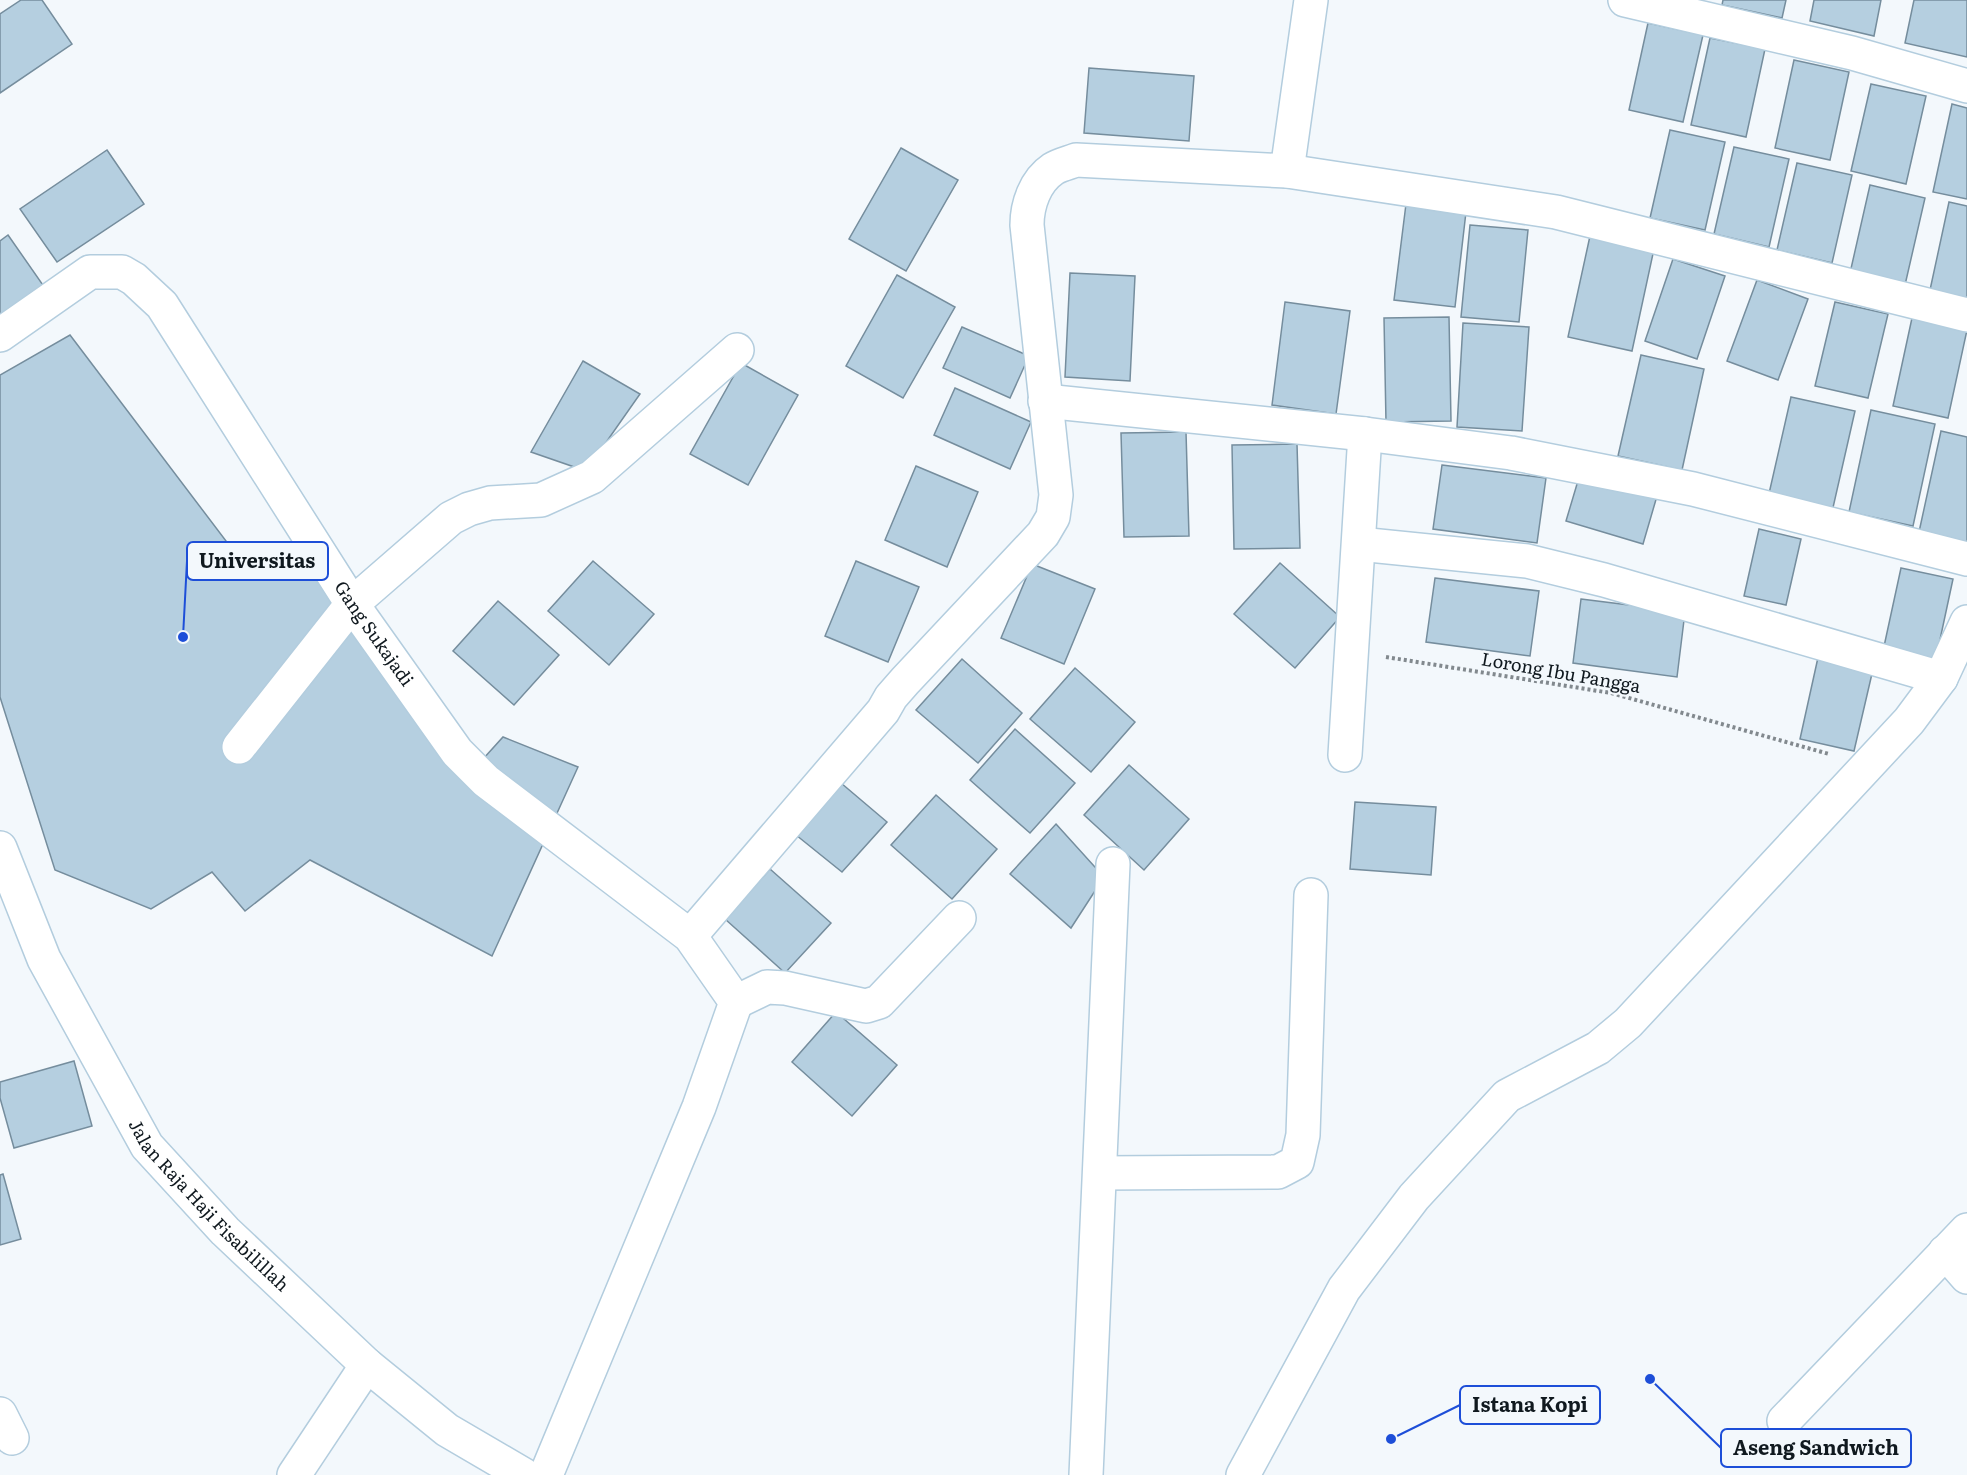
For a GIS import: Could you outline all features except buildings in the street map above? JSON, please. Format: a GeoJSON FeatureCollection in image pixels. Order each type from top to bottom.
{"type":"FeatureCollection","features":[{"type":"Feature","properties":{"kind":"main road"},"geometry":{"type":"LineString","coordinates":[[1287,171],[1311,0]]}},
{"type":"Feature","properties":{"kind":"main road"},"geometry":{"type":"LineString","coordinates":[[1625,0],[1852,53],[1967,86]]}},
{"type":"Feature","properties":{"kind":"main road"},"geometry":{"type":"LineString","coordinates":[[690,936],[883,711],[891,697],[1043,534],[1053,517],[1056,495],[1027,209],[1040,181],[1053,169],[1076,160],[1287,171],[1556,212],[1967,315]]}},
{"type":"Feature","properties":{"kind":"main road","name":"Gang Sukajadi"},"geometry":{"type":"LineString","coordinates":[[0,335],[90,272],[122,272],[134,279],[162,305],[352,604],[457,752],[479,774],[690,936],[736,1002]]}},
{"type":"Feature","properties":{"kind":"main road"},"geometry":{"type":"LineString","coordinates":[[239,747],[352,604],[451,518],[469,509],[490,504],[541,500],[591,477],[737,350]]}},
{"type":"Feature","properties":{"kind":"main road"},"geometry":{"type":"LineString","coordinates":[[1045,401],[1365,434],[1511,453],[1693,489],[1967,559]]}},
{"type":"Feature","properties":{"kind":"main road"},"geometry":{"type":"LineString","coordinates":[[1345,755],[1365,434]]}},
{"type":"Feature","properties":{"kind":"main road"},"geometry":{"type":"LineString","coordinates":[[1359,544],[1527,561],[1604,580],[1941,678]]}},
{"type":"Feature","properties":{"kind":"main road"},"geometry":{"type":"LineString","coordinates":[[1243,1475],[1344,1289],[1414,1197],[1507,1096],[1598,1048],[1628,1023],[1909,721],[1941,678],[1967,622]]}},
{"type":"Feature","properties":{"kind":"main road","name":"Jalan Raja Haji Fisabilillah"},"geometry":{"type":"LineString","coordinates":[[0,848],[44,960],[147,1146],[225,1231],[367,1365],[447,1430],[524,1475]]}},
{"type":"Feature","properties":{"kind":"main road"},"geometry":{"type":"LineString","coordinates":[[1086,1475],[1113,864]]}},
{"type":"Feature","properties":{"kind":"main road"},"geometry":{"type":"LineString","coordinates":[[1100,1173],[1278,1172],[1297,1162],[1303,1135],[1311,895]]}},
{"type":"Feature","properties":{"kind":"main road"},"geometry":{"type":"LineString","coordinates":[[546,1475],[699,1107],[736,1002],[767,987],[785,988],[866,1006],[879,1002],[959,918]]}},
{"type":"Feature","properties":{"kind":"main road"},"geometry":{"type":"LineString","coordinates":[[1784,1422],[1956,1241],[1967,1277]]}},
{"type":"Feature","properties":{"kind":"main road"},"geometry":{"type":"LineString","coordinates":[[294,1475],[367,1365]]}},
{"type":"Feature","properties":{"kind":"path","name":"Lorong Ibu Pangga"},"geometry":{"type":"LineString","coordinates":[[1351,651],[1611,693],[1868,764]]}},
{"type":"Feature","properties":{"kind":"place","name":"Universitas"},"geometry":{"type":"Point","coordinates":[183,637]}},
{"type":"Feature","properties":{"kind":"place","name":"Aseng Sandwich"},"geometry":{"type":"Point","coordinates":[1650,1379]}},
{"type":"Feature","properties":{"kind":"place","name":"Istana Kopi"},"geometry":{"type":"Point","coordinates":[1391,1439]}}]}
